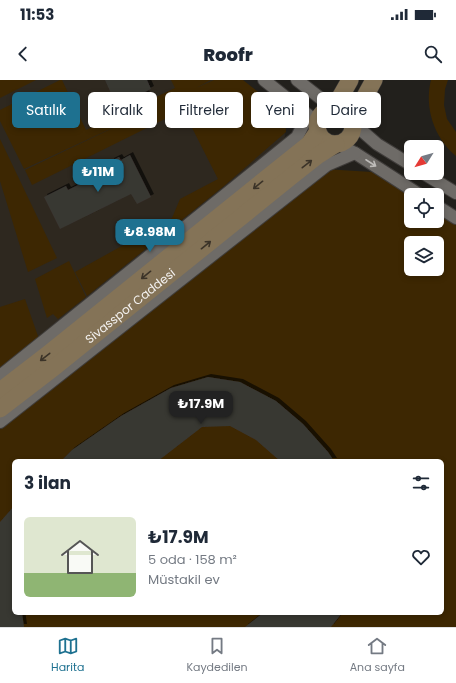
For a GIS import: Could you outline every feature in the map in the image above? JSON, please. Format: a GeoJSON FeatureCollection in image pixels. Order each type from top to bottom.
{"type":"FeatureCollection","features":[{"type":"Feature","properties":{"kind":"street"},"geometry":{"type":"LineString","coordinates":[[264,80],[314,124],[324,141],[330,144],[345,142],[349,138],[352,128]]}},
{"type":"Feature","properties":{"kind":"street"},"geometry":{"type":"LineString","coordinates":[[297,80],[317,95]]}},
{"type":"Feature","properties":{"kind":"street"},"geometry":{"type":"LineString","coordinates":[[343,92],[350,80]]}},
{"type":"Feature","properties":{"kind":"street"},"geometry":{"type":"LineString","coordinates":[[368,92],[374,80]]}},
{"type":"Feature","properties":{"kind":"street"},"geometry":{"type":"LineString","coordinates":[[0,376],[317,120]]}},
{"type":"Feature","properties":{"kind":"street","name":"Sivasspor Caddesi"},"geometry":{"type":"LineString","coordinates":[[0,391],[309,144],[314,124]]}},
{"type":"Feature","properties":{"kind":"street"},"geometry":{"type":"LineString","coordinates":[[360,128],[377,144],[404,161]]}},
{"type":"Feature","properties":{"kind":"street"},"geometry":{"type":"LineString","coordinates":[[336,144],[355,153],[409,188]]}},
{"type":"Feature","properties":{"kind":"street","name":"Sivasspor Caddesi"},"geometry":{"type":"LineString","coordinates":[[0,409],[56,366],[317,156],[336,144]]}},
{"type":"Feature","properties":{"kind":"street"},"geometry":{"type":"LineString","coordinates":[[0,422],[327,165],[355,153]]}},
{"type":"Feature","properties":{"kind":"street"},"geometry":{"type":"LineString","coordinates":[[435,180],[456,193]]}},
{"type":"Feature","properties":{"kind":"street"},"geometry":{"type":"LineString","coordinates":[[444,210],[456,218]]}},
{"type":"Feature","properties":{"kind":"shaded area"},"geometry":{"type":"Polygon","coordinates":[[[0,80],[242,80],[256,92],[251,92],[251,128],[284,128],[284,139],[0,370],[0,80]]]}},
{"type":"Feature","properties":{"kind":"shaded area"},"geometry":{"type":"Polygon","coordinates":[[[0,80],[36,80],[12,92],[0,98],[0,80]]]}},
{"type":"Feature","properties":{"kind":"shaded area"},"geometry":{"type":"Polygon","coordinates":[[[62,80],[68,92],[36,92],[62,80]]]}},
{"type":"Feature","properties":{"kind":"shaded area"},"geometry":{"type":"Polygon","coordinates":[[[171,80],[211,80],[196,88],[214,80],[243,80],[258,92],[251,92],[251,128],[286,128],[286,132],[224,186],[87,296],[75,272],[172,218],[180,199],[218,179],[192,128],[243,128],[243,92],[167,92],[175,88],[171,80]]]}},
{"type":"Feature","properties":{"kind":"shaded area"},"geometry":{"type":"Polygon","coordinates":[[[431,80],[448,80],[445,89],[444,105],[447,119],[456,132],[456,156],[448,149],[444,143],[444,140],[442,140],[437,131],[430,111],[429,90],[431,80]]]}},
{"type":"Feature","properties":{"kind":"shaded area"},"geometry":{"type":"Polygon","coordinates":[[[165,93],[165,119],[157,123],[157,96],[165,93]]]}},
{"type":"Feature","properties":{"kind":"shaded area"},"geometry":{"type":"Polygon","coordinates":[[[12,104],[12,128],[80,128],[80,118],[86,130],[90,128],[112,128],[24,169],[0,121],[0,110],[12,104]]]}},
{"type":"Feature","properties":{"kind":"shaded area"},"geometry":{"type":"Polygon","coordinates":[[[113,128],[147,128],[32,185],[25,170],[113,128]]]}},
{"type":"Feature","properties":{"kind":"shaded area"},"geometry":{"type":"Polygon","coordinates":[[[0,139],[57,258],[28,272],[0,181],[0,139]]]}},
{"type":"Feature","properties":{"kind":"shaded area"},"geometry":{"type":"Polygon","coordinates":[[[324,169],[372,172],[404,192],[404,228],[444,228],[444,216],[456,224],[456,627],[0,627],[0,426],[324,169]]]}},
{"type":"Feature","properties":{"kind":"shaded area"},"geometry":{"type":"Polygon","coordinates":[[[69,261],[86,297],[58,319],[53,314],[47,318],[35,279],[69,261]]]}},
{"type":"Feature","properties":{"kind":"shaded area"},"geometry":{"type":"Polygon","coordinates":[[[25,299],[39,339],[0,370],[0,307],[25,299]]]}},
{"type":"Feature","properties":{"kind":"building"},"geometry":{"type":"Polygon","coordinates":[[[105,80],[147,80],[151,89],[145,92],[110,92],[105,80]]]}},
{"type":"Feature","properties":{"kind":"building"},"geometry":{"type":"Polygon","coordinates":[[[130,155],[151,197],[137,204],[131,194],[60,229],[44,197],[66,186],[68,190],[114,167],[111,161],[119,157],[121,160],[130,155]]]}},
{"type":"Feature","properties":{"kind":"building"},"geometry":{"type":"Polygon","coordinates":[[[208,377],[240,382],[276,401],[303,424],[333,459],[278,459],[256,440],[230,426],[202,427],[161,459],[63,459],[72,450],[121,416],[171,388],[208,377]]]}},
{"type":"Feature","properties":{"kind":"building"},"geometry":{"type":"Polygon","coordinates":[[[12,508],[12,615],[22,615],[24,627],[0,627],[0,522],[12,508]]]}},
{"type":"Feature","properties":{"kind":"building"},"geometry":{"type":"Polygon","coordinates":[[[260,615],[340,615],[331,627],[245,627],[260,615]]]}}]}
